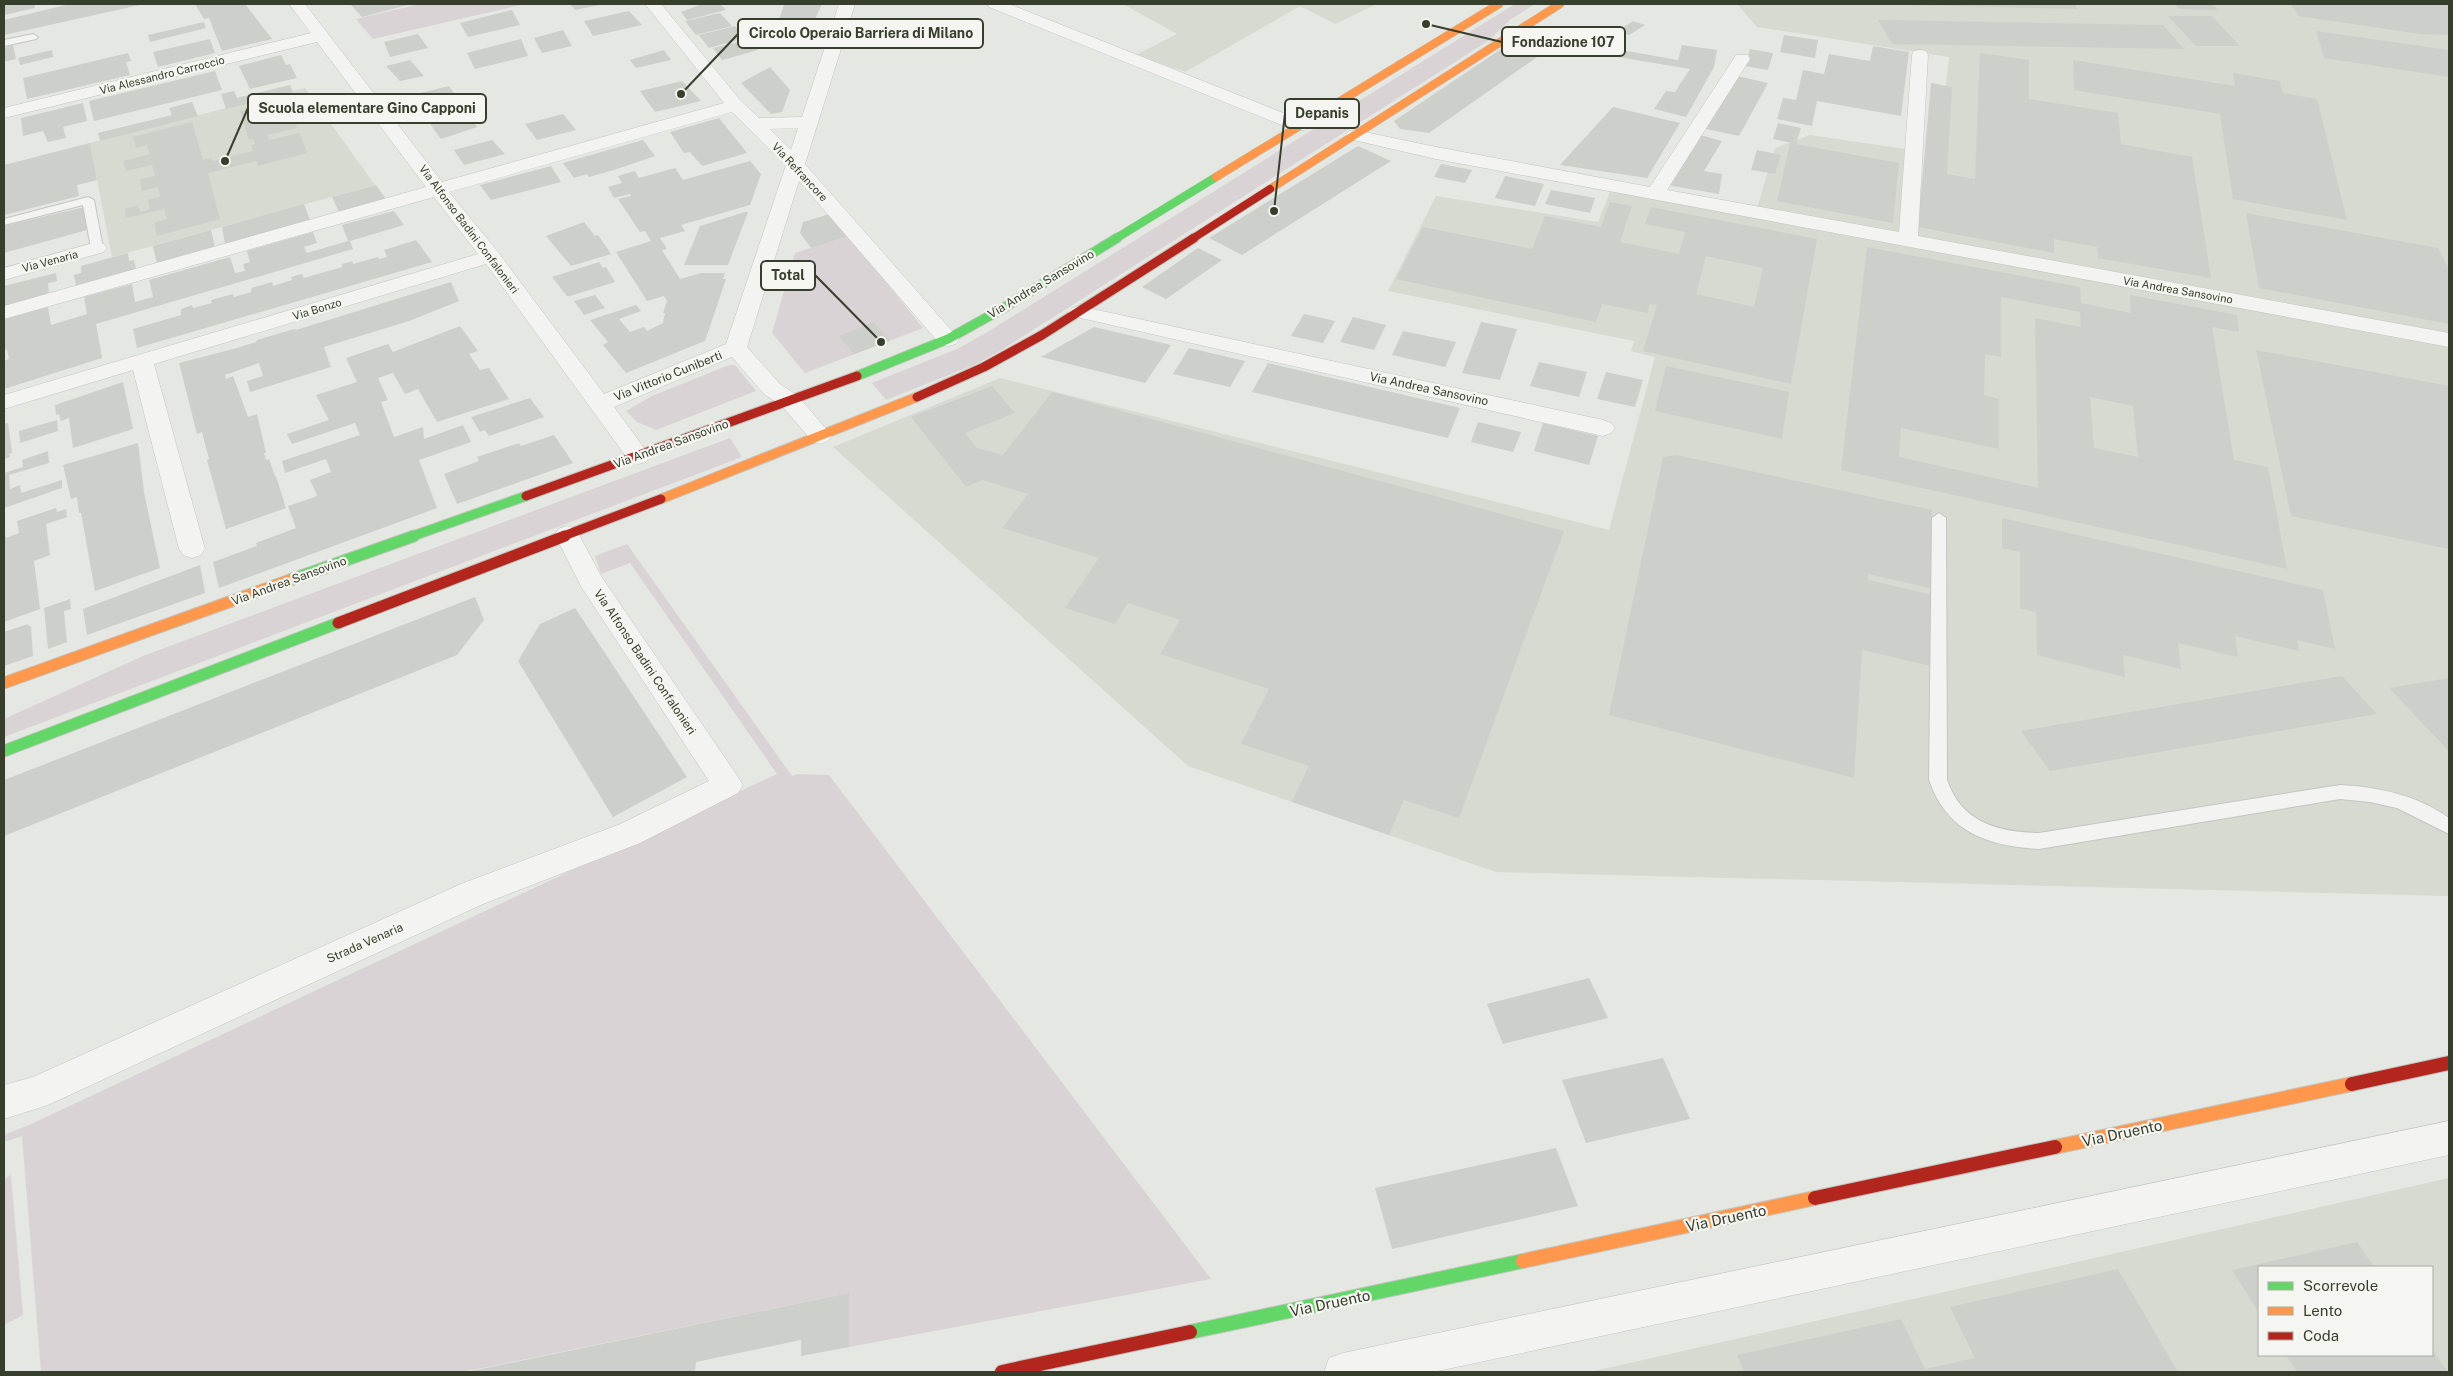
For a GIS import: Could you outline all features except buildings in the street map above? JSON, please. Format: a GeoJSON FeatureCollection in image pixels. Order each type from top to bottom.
{"type":"FeatureCollection","features":[{"type":"Feature","properties":{"kind":"main road","name":"Via Andrea Sansovino"},"geometry":{"type":"LineString","coordinates":[[4,683],[790,402],[948,339],[1000,310],[1499,4]]}},
{"type":"Feature","properties":{"kind":"main road"},"geometry":{"type":"LineString","coordinates":[[4,751],[567,535],[820,436],[975,372],[1030,343],[1560,4]]}},
{"type":"Feature","properties":{"kind":"main road","name":"Via Druento"},"geometry":{"type":"LineString","coordinates":[[1002,1372],[2449,1063]]}},
{"type":"Feature","properties":{"kind":"street","name":"Via Alfonso Badini Confalonieri"},"geometry":{"type":"LineString","coordinates":[[296,4],[473,236],[491,256],[638,456]]}},
{"type":"Feature","properties":{"kind":"street","name":"Via Refrancore"},"geometry":{"type":"LineString","coordinates":[[653,4],[735,105],[794,163],[948,339]]}},
{"type":"Feature","properties":{"kind":"street","name":"Via Vittorio Cuniberti"},"geometry":{"type":"LineString","coordinates":[[736,348],[794,163],[847,4]]}},
{"type":"Feature","properties":{"kind":"street"},"geometry":{"type":"LineString","coordinates":[[994,4],[1300,126]]}},
{"type":"Feature","properties":{"kind":"street","name":"Via Alessandro Carroccio"},"geometry":{"type":"LineString","coordinates":[[4,113],[321,36]]}},
{"type":"Feature","properties":{"kind":"street"},"geometry":{"type":"LineString","coordinates":[[1908,240],[1920,55]]}},
{"type":"Feature","properties":{"kind":"street"},"geometry":{"type":"LineString","coordinates":[[1655,193],[1742,59]]}},
{"type":"Feature","properties":{"kind":"street"},"geometry":{"type":"LineString","coordinates":[[4,313],[735,105]]}},
{"type":"Feature","properties":{"kind":"street"},"geometry":{"type":"LineString","coordinates":[[754,124],[808,122]]}},
{"type":"Feature","properties":{"kind":"street","name":"Via Andrea Sansovino"},"geometry":{"type":"LineString","coordinates":[[1356,135],[1436,153],[2449,340]]}},
{"type":"Feature","properties":{"kind":"street","name":"Via Venaria"},"geometry":{"type":"LineString","coordinates":[[4,274],[97,248]]}},
{"type":"Feature","properties":{"kind":"street","name":"Via Bonzo"},"geometry":{"type":"LineString","coordinates":[[4,402],[491,256]]}},
{"type":"Feature","properties":{"kind":"street","name":"Via Andrea Sansovino"},"geometry":{"type":"LineString","coordinates":[[1079,312],[1603,428]]}},
{"type":"Feature","properties":{"kind":"street","name":"Via Vittorio Cuniberti"},"geometry":{"type":"LineString","coordinates":[[736,348],[772,389],[790,402],[820,436]]}},
{"type":"Feature","properties":{"kind":"street","name":"Via Vittorio Cuniberti"},"geometry":{"type":"LineString","coordinates":[[600,404],[736,348]]}},
{"type":"Feature","properties":{"kind":"street"},"geometry":{"type":"LineString","coordinates":[[142,361],[192,549]]}},
{"type":"Feature","properties":{"kind":"street","name":"Via Alfonso Badini Confalonieri"},"geometry":{"type":"LineString","coordinates":[[567,535],[591,581],[728,785]]}},
{"type":"Feature","properties":{"kind":"street","name":"Strada Venaria"},"geometry":{"type":"LineString","coordinates":[[4,1102],[36,1092],[472,894],[629,834],[728,785]]}},
{"type":"Feature","properties":{"kind":"street"},"geometry":{"type":"LineString","coordinates":[[1342,1372],[2449,1138]]}},
{"type":"Feature","properties":{"kind":"lane"},"geometry":{"type":"LineString","coordinates":[[4,43],[33,36]]}},
{"type":"Feature","properties":{"kind":"lane"},"geometry":{"type":"LineString","coordinates":[[4,222],[88,200],[97,248]]}},
{"type":"Feature","properties":{"kind":"lane"},"geometry":{"type":"LineString","coordinates":[[1939,518],[1938,780],[1946,803],[1968,823],[2004,838],[2039,841],[2340,792],[2380,794],[2399,800],[2420,808],[2449,827]]}},
{"type":"Feature","properties":{"kind":"shaded area"},"geometry":{"type":"Polygon","coordinates":[[[420,4],[525,4],[373,39],[356,19],[420,4]]]}},
{"type":"Feature","properties":{"kind":"shaded area"},"geometry":{"type":"Polygon","coordinates":[[[1123,4],[1377,4],[1335,24],[1300,6],[1185,72],[1136,55],[1177,34],[1123,4]]]}},
{"type":"Feature","properties":{"kind":"shaded area"},"geometry":{"type":"Polygon","coordinates":[[[1515,4],[1535,4],[1511,19],[1488,41],[1000,351],[976,364],[886,400],[872,383],[957,349],[986,333],[1515,4]]]}},
{"type":"Feature","properties":{"kind":"shaded area"},"geometry":{"type":"Polygon","coordinates":[[[1737,4],[2449,4],[2449,896],[1496,872],[1188,766],[833,447],[1000,378],[1609,530],[1655,357],[1631,351],[1634,341],[1388,291],[1436,196],[1598,222],[1612,187],[1755,215],[1775,148],[1810,135],[1905,149],[1902,182],[1935,188],[1949,57],[1757,27],[1737,4]]]}},
{"type":"Feature","properties":{"kind":"shaded area"},"geometry":{"type":"Polygon","coordinates":[[[305,88],[375,185],[112,257],[90,143],[305,88]]]}},
{"type":"Feature","properties":{"kind":"shaded area"},"geometry":{"type":"Polygon","coordinates":[[[849,236],[923,328],[805,373],[772,333],[795,253],[849,236]]]}},
{"type":"Feature","properties":{"kind":"shaded area"},"geometry":{"type":"Polygon","coordinates":[[[729,365],[735,365],[756,391],[656,430],[637,422],[626,411],[652,396],[729,365]]]}},
{"type":"Feature","properties":{"kind":"shaded area"},"geometry":{"type":"Polygon","coordinates":[[[730,438],[742,457],[4,737],[4,719],[143,656],[730,438]]]}},
{"type":"Feature","properties":{"kind":"shaded area"},"geometry":{"type":"Polygon","coordinates":[[[627,544],[792,776],[798,774],[829,775],[1211,1279],[849,1347],[849,1293],[463,1372],[41,1372],[22,1136],[4,1142],[4,1135],[29,1125],[777,774],[630,563],[601,574],[595,556],[627,544]]]}},
{"type":"Feature","properties":{"kind":"shaded area"},"geometry":{"type":"Polygon","coordinates":[[[11,1175],[23,1315],[4,1325],[4,1179],[11,1175]]]}},
{"type":"Feature","properties":{"kind":"shaded area"},"geometry":{"type":"Polygon","coordinates":[[[2449,1178],[2449,1372],[1590,1372],[2449,1178]]]}},
{"type":"Feature","properties":{"kind":"traffic: fast"},"geometry":{"type":"LineString","coordinates":[[857,376],[948,339],[1000,310],[1216,177]]}},
{"type":"Feature","properties":{"kind":"traffic: fast"},"geometry":{"type":"LineString","coordinates":[[290,580],[526,496]]}},
{"type":"Feature","properties":{"kind":"traffic: fast"},"geometry":{"type":"LineString","coordinates":[[4,751],[338,623]]}},
{"type":"Feature","properties":{"kind":"traffic: fast"},"geometry":{"type":"LineString","coordinates":[[1190,1332],[1523,1261]]}},
{"type":"Feature","properties":{"kind":"traffic: slow"},"geometry":{"type":"LineString","coordinates":[[1216,177],[1499,4]]}},
{"type":"Feature","properties":{"kind":"traffic: slow"},"geometry":{"type":"LineString","coordinates":[[1270,189],[1560,4]]}},
{"type":"Feature","properties":{"kind":"traffic: slow"},"geometry":{"type":"LineString","coordinates":[[661,499],[917,397]]}},
{"type":"Feature","properties":{"kind":"traffic: slow"},"geometry":{"type":"LineString","coordinates":[[4,683],[290,580]]}},
{"type":"Feature","properties":{"kind":"traffic: slow"},"geometry":{"type":"LineString","coordinates":[[2055,1147],[2352,1084]]}},
{"type":"Feature","properties":{"kind":"traffic: slow"},"geometry":{"type":"LineString","coordinates":[[1523,1261],[1815,1198]]}},
{"type":"Feature","properties":{"kind":"traffic: jam"},"geometry":{"type":"LineString","coordinates":[[917,397],[984,367],[1042,335],[1270,189]]}},
{"type":"Feature","properties":{"kind":"traffic: jam"},"geometry":{"type":"LineString","coordinates":[[526,496],[857,376]]}},
{"type":"Feature","properties":{"kind":"traffic: jam"},"geometry":{"type":"LineString","coordinates":[[338,623],[661,499]]}},
{"type":"Feature","properties":{"kind":"traffic: jam"},"geometry":{"type":"LineString","coordinates":[[2352,1084],[2449,1063]]}},
{"type":"Feature","properties":{"kind":"traffic: jam"},"geometry":{"type":"LineString","coordinates":[[1815,1198],[2055,1147]]}},
{"type":"Feature","properties":{"kind":"traffic: jam"},"geometry":{"type":"LineString","coordinates":[[1002,1372],[1190,1332]]}},
{"type":"Feature","properties":{"kind":"place","name":"Fondazione 107"},"geometry":{"type":"Point","coordinates":[1426,24]}},
{"type":"Feature","properties":{"kind":"place","name":"Circolo Operaio Barriera di Milano"},"geometry":{"type":"Point","coordinates":[681,94]}},
{"type":"Feature","properties":{"kind":"place","name":"Scuola elementare Gino Capponi"},"geometry":{"type":"Point","coordinates":[225,161]}},
{"type":"Feature","properties":{"kind":"place","name":"Depanis"},"geometry":{"type":"Point","coordinates":[1274,211]}},
{"type":"Feature","properties":{"kind":"place","name":"Total"},"geometry":{"type":"Point","coordinates":[881,342]}}]}
